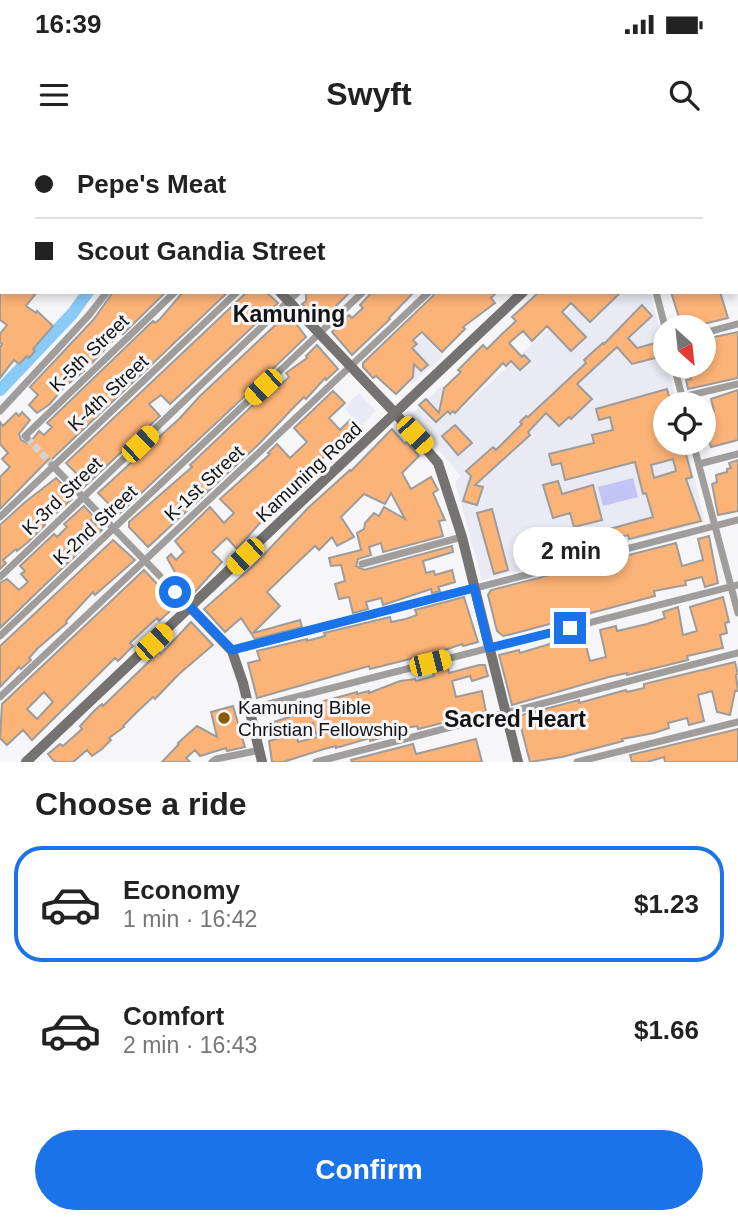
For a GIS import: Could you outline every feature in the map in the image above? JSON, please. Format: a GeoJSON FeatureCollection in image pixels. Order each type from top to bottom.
{"type":"FeatureCollection","features":[{"type":"Feature","properties":{"kind":"street"},"geometry":{"type":"LineString","coordinates":[[0,411],[105,294]]}},
{"type":"Feature","properties":{"kind":"street","name":"K-5th Street"},"geometry":{"type":"LineString","coordinates":[[26,437],[173,294]]}},
{"type":"Feature","properties":{"kind":"street","name":"K-4th Street"},"geometry":{"type":"LineString","coordinates":[[0,517],[235,294]]}},
{"type":"Feature","properties":{"kind":"street"},"geometry":{"type":"LineString","coordinates":[[282,294],[396,414],[438,463],[461,537],[518,762]]}},
{"type":"Feature","properties":{"kind":"street","name":"K-3rd Street"},"geometry":{"type":"LineString","coordinates":[[0,577],[296,294]]}},
{"type":"Feature","properties":{"kind":"street","name":"K-2nd Street"},"geometry":{"type":"LineString","coordinates":[[0,636],[361,294]]}},
{"type":"Feature","properties":{"kind":"street","name":"K-1st Street"},"geometry":{"type":"LineString","coordinates":[[0,697],[427,294]]}},
{"type":"Feature","properties":{"kind":"street","name":"Kamuning Road"},"geometry":{"type":"LineString","coordinates":[[26,762],[521,294]]}},
{"type":"Feature","properties":{"kind":"street"},"geometry":{"type":"LineString","coordinates":[[657,294],[662,315]]}},
{"type":"Feature","properties":{"kind":"street"},"geometry":{"type":"LineString","coordinates":[[716,330],[738,324]]}},
{"type":"Feature","properties":{"kind":"street"},"geometry":{"type":"LineString","coordinates":[[712,392],[738,384]]}},
{"type":"Feature","properties":{"kind":"street"},"geometry":{"type":"LineString","coordinates":[[699,464],[738,454]]}},
{"type":"Feature","properties":{"kind":"street"},"geometry":{"type":"LineString","coordinates":[[696,455],[734,586],[738,614]]}},
{"type":"Feature","properties":{"kind":"street"},"geometry":{"type":"LineString","coordinates":[[52,465],[232,650],[250,709],[262,762]]}},
{"type":"Feature","properties":{"kind":"street"},"geometry":{"type":"LineString","coordinates":[[232,650],[738,520]]}},
{"type":"Feature","properties":{"kind":"street"},"geometry":{"type":"LineString","coordinates":[[362,564],[461,537]]}},
{"type":"Feature","properties":{"kind":"street"},"geometry":{"type":"LineString","coordinates":[[250,709],[734,586]]}},
{"type":"Feature","properties":{"kind":"street"},"geometry":{"type":"LineString","coordinates":[[316,762],[738,653]]}},
{"type":"Feature","properties":{"kind":"street"},"geometry":{"type":"LineString","coordinates":[[577,762],[738,722]]}},
{"type":"Feature","properties":{"kind":"street"},"geometry":{"type":"LineString","coordinates":[[212,762],[260,750]]}},
{"type":"Feature","properties":{"kind":"shaded area"},"geometry":{"type":"Polygon","coordinates":[[[586,294],[650,294],[656,315],[653,315],[653,378],[671,378],[674,392],[653,392],[653,455],[689,455],[705,522],[482,580],[455,482],[461,476],[410,416],[441,386],[462,409],[586,294]]]}},
{"type":"Feature","properties":{"kind":"shaded area"},"geometry":{"type":"Polygon","coordinates":[[[423,334],[443,356],[411,385],[391,364],[423,334]]]}},
{"type":"Feature","properties":{"kind":"shaded area"},"geometry":{"type":"Polygon","coordinates":[[[359,393],[376,411],[361,426],[344,408],[359,393]]]}},
{"type":"Feature","properties":{"kind":"shaded area"},"geometry":{"type":"Polygon","coordinates":[[[633,478],[638,497],[603,506],[598,487],[633,478]]]}},
{"type":"Feature","properties":{"kind":"building"},"geometry":{"type":"Polygon","coordinates":[[[0,294],[35,294],[26,306],[36,313],[37,311],[53,326],[33,349],[35,351],[29,358],[27,356],[19,364],[14,360],[0,378],[0,334],[7,325],[0,320],[0,294]]]}},
{"type":"Feature","properties":{"kind":"building"},"geometry":{"type":"Polygon","coordinates":[[[112,294],[164,294],[123,334],[121,332],[92,363],[90,361],[81,368],[84,371],[37,413],[29,405],[38,395],[30,387],[94,319],[112,294]]]}},
{"type":"Feature","properties":{"kind":"building"},"geometry":{"type":"Polygon","coordinates":[[[181,294],[226,294],[48,460],[0,509],[0,477],[10,467],[2,459],[8,453],[0,444],[0,422],[3,426],[16,413],[19,416],[22,412],[30,420],[19,434],[21,440],[29,444],[39,431],[44,435],[52,427],[47,423],[153,321],[155,323],[181,294]]]}},
{"type":"Feature","properties":{"kind":"building"},"geometry":{"type":"Polygon","coordinates":[[[245,294],[268,294],[278,303],[170,404],[161,395],[149,404],[160,416],[83,488],[74,479],[78,475],[66,463],[245,294]]]}},
{"type":"Feature","properties":{"kind":"building"},"geometry":{"type":"Polygon","coordinates":[[[306,294],[348,294],[321,321],[302,304],[306,301],[306,294]]]}},
{"type":"Feature","properties":{"kind":"building"},"geometry":{"type":"Polygon","coordinates":[[[370,294],[412,294],[352,355],[332,332],[349,315],[352,318],[363,308],[360,305],[370,294]]]}},
{"type":"Feature","properties":{"kind":"building"},"geometry":{"type":"Polygon","coordinates":[[[495,294],[491,298],[495,303],[463,327],[465,329],[442,352],[422,332],[413,340],[417,344],[412,348],[428,365],[421,371],[414,364],[413,377],[396,394],[376,376],[373,378],[363,367],[363,363],[433,296],[495,294]]]}},
{"type":"Feature","properties":{"kind":"building"},"geometry":{"type":"Polygon","coordinates":[[[537,294],[619,294],[590,322],[571,303],[562,312],[586,337],[571,351],[547,326],[532,341],[523,331],[509,343],[522,357],[524,355],[530,361],[520,370],[511,361],[506,366],[503,363],[455,413],[453,411],[450,414],[448,411],[436,422],[419,405],[426,399],[439,413],[444,388],[483,345],[487,349],[516,321],[512,317],[537,294]]]}},
{"type":"Feature","properties":{"kind":"building"},"geometry":{"type":"Polygon","coordinates":[[[672,294],[721,294],[728,318],[716,321],[716,315],[678,315],[672,294]]]}},
{"type":"Feature","properties":{"kind":"building"},"geometry":{"type":"Polygon","coordinates":[[[642,305],[652,316],[628,338],[637,348],[653,344],[653,359],[632,364],[617,347],[577,384],[592,399],[571,419],[569,417],[559,426],[546,413],[528,432],[530,435],[475,485],[483,487],[477,505],[463,501],[471,476],[466,471],[493,447],[496,450],[522,424],[520,422],[526,416],[642,305]]]}},
{"type":"Feature","properties":{"kind":"building"},"geometry":{"type":"Polygon","coordinates":[[[288,313],[306,337],[257,384],[255,382],[245,391],[247,394],[119,514],[98,493],[288,313]]]}},
{"type":"Feature","properties":{"kind":"building"},"geometry":{"type":"Polygon","coordinates":[[[738,332],[738,378],[688,389],[686,380],[691,378],[716,378],[716,337],[738,332]]]}},
{"type":"Feature","properties":{"kind":"building"},"geometry":{"type":"Polygon","coordinates":[[[317,345],[338,369],[326,380],[325,378],[306,399],[304,397],[259,444],[148,547],[129,527],[129,522],[192,467],[190,465],[274,385],[277,388],[289,377],[286,373],[307,358],[317,345]]]}},
{"type":"Feature","properties":{"kind":"building"},"geometry":{"type":"Polygon","coordinates":[[[738,390],[738,440],[716,446],[716,397],[738,390]]]}},
{"type":"Feature","properties":{"kind":"building"},"geometry":{"type":"Polygon","coordinates":[[[333,391],[345,403],[329,418],[340,430],[350,420],[355,426],[304,477],[310,483],[280,509],[276,505],[237,549],[227,538],[221,543],[212,552],[222,562],[194,593],[181,579],[177,583],[171,576],[175,572],[167,558],[171,554],[176,560],[184,552],[175,541],[210,507],[224,523],[234,513],[220,499],[270,454],[268,453],[277,444],[290,458],[307,442],[294,428],[333,391]]]}},
{"type":"Feature","properties":{"kind":"building"},"geometry":{"type":"Polygon","coordinates":[[[653,393],[653,455],[686,455],[692,477],[686,479],[701,521],[629,539],[628,535],[587,545],[588,548],[526,564],[523,553],[653,517],[646,493],[643,494],[635,462],[565,480],[561,463],[552,465],[549,454],[594,443],[592,435],[613,430],[610,417],[599,420],[596,409],[653,393]],[[673,459],[651,465],[654,478],[676,471],[673,459]]]}},
{"type":"Feature","properties":{"kind":"building"},"geometry":{"type":"Polygon","coordinates":[[[455,425],[472,443],[458,455],[442,436],[455,425]]]}},
{"type":"Feature","properties":{"kind":"building"},"geometry":{"type":"Polygon","coordinates":[[[392,429],[419,456],[402,473],[411,489],[431,477],[438,490],[433,493],[445,520],[439,521],[443,536],[383,552],[381,543],[369,547],[371,555],[358,559],[356,566],[364,570],[452,546],[453,552],[423,561],[426,573],[434,571],[435,575],[452,570],[455,582],[438,587],[440,591],[432,593],[431,589],[383,605],[381,598],[366,602],[368,609],[353,613],[349,597],[339,599],[335,584],[345,581],[341,565],[331,566],[329,558],[361,550],[357,533],[364,529],[365,523],[374,513],[379,516],[384,507],[405,519],[391,493],[385,504],[364,494],[341,517],[354,537],[337,546],[332,537],[319,550],[315,546],[299,561],[267,592],[280,606],[253,633],[300,620],[302,627],[255,639],[241,618],[225,632],[204,609],[254,565],[308,508],[351,471],[392,429]]]}},
{"type":"Feature","properties":{"kind":"building"},"geometry":{"type":"Polygon","coordinates":[[[738,460],[738,511],[718,515],[712,484],[717,482],[716,475],[731,468],[729,463],[738,460]]]}},
{"type":"Feature","properties":{"kind":"building"},"geometry":{"type":"Polygon","coordinates":[[[56,478],[72,499],[28,542],[3,560],[6,563],[0,569],[0,525],[56,478]]]}},
{"type":"Feature","properties":{"kind":"building"},"geometry":{"type":"Polygon","coordinates":[[[558,481],[562,494],[593,485],[602,520],[574,527],[570,513],[553,518],[543,485],[558,481]]]}},
{"type":"Feature","properties":{"kind":"building"},"geometry":{"type":"Polygon","coordinates":[[[84,506],[94,517],[91,520],[102,530],[0,628],[0,583],[7,579],[19,590],[28,582],[21,574],[25,571],[20,566],[54,534],[57,537],[67,527],[64,524],[84,506]]]}},
{"type":"Feature","properties":{"kind":"building"},"geometry":{"type":"Polygon","coordinates":[[[492,509],[508,570],[494,574],[477,513],[492,509]]]}},
{"type":"Feature","properties":{"kind":"building"},"geometry":{"type":"Polygon","coordinates":[[[709,536],[718,583],[705,587],[702,577],[685,581],[686,585],[654,591],[655,596],[512,634],[503,636],[497,631],[488,595],[491,590],[676,543],[682,566],[703,560],[698,539],[709,536]]]}},
{"type":"Feature","properties":{"kind":"building"},"geometry":{"type":"Polygon","coordinates":[[[113,540],[135,560],[95,595],[93,592],[67,623],[38,648],[29,658],[31,660],[21,669],[19,667],[0,687],[0,646],[113,540]]]}},
{"type":"Feature","properties":{"kind":"building"},"geometry":{"type":"Polygon","coordinates":[[[144,570],[177,605],[159,621],[157,618],[146,628],[130,643],[133,646],[118,661],[115,658],[32,740],[23,730],[7,745],[0,738],[2,704],[144,570]],[[44,692],[27,709],[37,719],[53,702],[44,692]]]}},
{"type":"Feature","properties":{"kind":"building"},"geometry":{"type":"Polygon","coordinates":[[[464,597],[478,642],[463,646],[462,644],[419,659],[418,657],[370,669],[369,666],[257,698],[248,663],[260,660],[257,651],[307,641],[325,636],[324,633],[390,617],[391,622],[406,619],[417,615],[415,610],[464,597]]]}},
{"type":"Feature","properties":{"kind":"building"},"geometry":{"type":"Polygon","coordinates":[[[723,597],[729,622],[725,623],[727,633],[720,635],[723,648],[687,656],[688,660],[609,677],[512,705],[499,655],[519,650],[520,653],[566,639],[567,643],[584,638],[590,661],[606,657],[600,630],[616,626],[617,631],[647,624],[665,618],[663,612],[678,607],[683,635],[697,631],[690,607],[723,597]]]}},
{"type":"Feature","properties":{"kind":"building"},"geometry":{"type":"Polygon","coordinates":[[[191,622],[213,645],[109,738],[111,740],[102,749],[92,756],[87,750],[73,762],[56,762],[52,759],[48,754],[60,744],[63,746],[82,729],[80,726],[95,710],[102,704],[103,706],[159,652],[161,654],[191,622]]]}},
{"type":"Feature","properties":{"kind":"building"},"geometry":{"type":"Polygon","coordinates":[[[735,662],[738,691],[735,691],[730,715],[717,712],[712,691],[698,695],[704,721],[689,725],[687,718],[668,723],[669,728],[654,733],[622,739],[623,741],[562,757],[530,762],[518,716],[579,700],[579,703],[644,688],[644,684],[735,662]]]}},
{"type":"Feature","properties":{"kind":"building"},"geometry":{"type":"Polygon","coordinates":[[[485,665],[488,676],[472,681],[470,676],[452,681],[456,697],[482,691],[486,712],[418,729],[417,726],[400,729],[370,741],[370,738],[283,762],[272,762],[269,741],[279,738],[274,722],[310,710],[309,707],[324,701],[357,692],[369,693],[400,681],[416,681],[434,676],[432,672],[448,668],[449,673],[485,665]],[[313,723],[296,728],[298,742],[317,737],[313,723]]]}},
{"type":"Feature","properties":{"kind":"building"},"geometry":{"type":"Polygon","coordinates":[[[233,706],[245,747],[227,751],[226,748],[200,756],[195,750],[186,758],[190,762],[162,762],[197,726],[217,737],[211,712],[233,706]]]}},
{"type":"Feature","properties":{"kind":"building"},"geometry":{"type":"Polygon","coordinates":[[[738,729],[738,762],[665,762],[664,757],[647,762],[632,762],[630,755],[738,729]]]}},
{"type":"Feature","properties":{"kind":"building"},"geometry":{"type":"Polygon","coordinates":[[[476,739],[482,762],[351,760],[413,744],[416,754],[476,739]]]}},
{"type":"Feature","properties":{"kind":"waterway"},"geometry":{"type":"LineString","coordinates":[[0,390],[72,314],[87,294]]}},
{"type":"Feature","properties":{"kind":"tunnel"},"geometry":{"type":"LineString","coordinates":[[27,438],[51,463]]}},
{"type":"Feature","properties":{"kind":"place","name":"Kamuning Bible Christian Fellowship"},"geometry":{"type":"Point","coordinates":[224,718]}},
{"type":"Feature","properties":{"kind":"district","name":"Kamuning"},"geometry":{"type":"Point","coordinates":[289,314]}},
{"type":"Feature","properties":{"kind":"district","name":"Sacred Heart"},"geometry":{"type":"Point","coordinates":[515,719]}},
{"type":"Feature","properties":{"kind":"route"},"geometry":{"type":"LineString","coordinates":[[175,592],[232,650],[474,588],[489,648],[570,628]]}}]}
